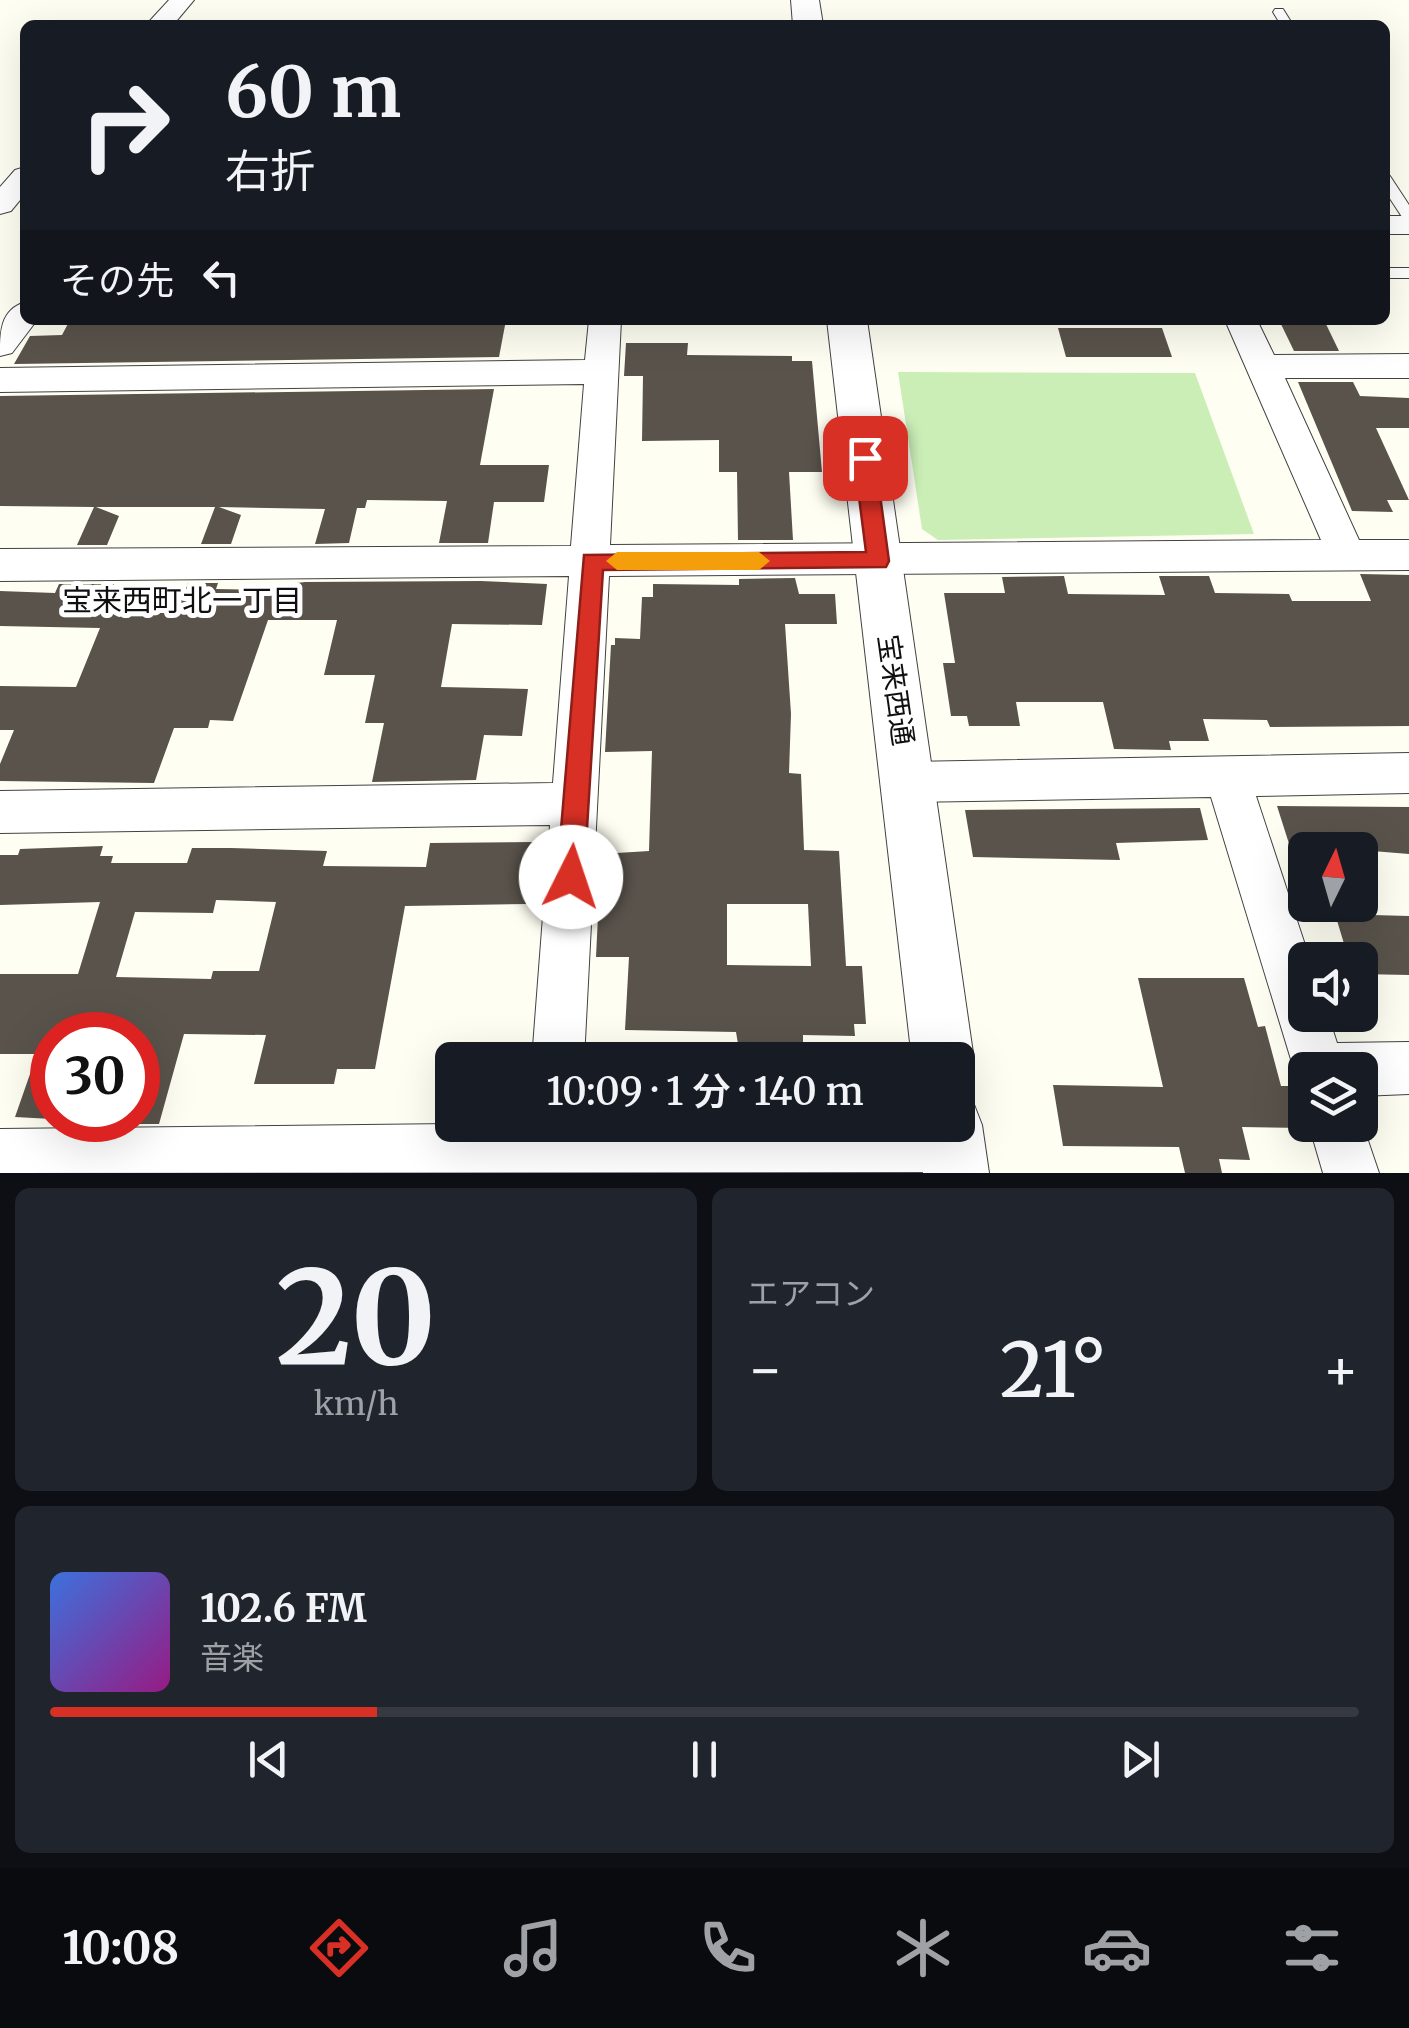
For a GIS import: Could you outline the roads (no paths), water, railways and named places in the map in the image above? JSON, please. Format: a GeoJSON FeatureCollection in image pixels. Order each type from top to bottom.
{"type":"FeatureCollection","features":[{"type":"Feature","properties":{"kind":"street"},"geometry":{"type":"LineString","coordinates":[[164,20],[182,0]]}},
{"type":"Feature","properties":{"kind":"street"},"geometry":{"type":"LineString","coordinates":[[0,205],[20,182]]}},
{"type":"Feature","properties":{"kind":"street"},"geometry":{"type":"LineString","coordinates":[[0,345],[20,319]]}},
{"type":"Feature","properties":{"kind":"street"},"geometry":{"type":"LineString","coordinates":[[559,1042],[606,325]]}},
{"type":"Feature","properties":{"kind":"street","name":"宝来西通"},"geometry":{"type":"LineString","coordinates":[[848,325],[941,1042]]}},
{"type":"Feature","properties":{"kind":"street"},"geometry":{"type":"LineString","coordinates":[[1242,325],[1347,556]]}},
{"type":"Feature","properties":{"kind":"street"},"geometry":{"type":"LineString","coordinates":[[1262,367],[1409,366]]}},
{"type":"Feature","properties":{"kind":"street"},"geometry":{"type":"LineString","coordinates":[[0,380],[602,372]]}},
{"type":"Feature","properties":{"kind":"street"},"geometry":{"type":"LineString","coordinates":[[0,565],[1409,555]]}},
{"type":"Feature","properties":{"kind":"street"},"geometry":{"type":"LineString","coordinates":[[909,782],[1409,773]]}},
{"type":"Feature","properties":{"kind":"street"},"geometry":{"type":"LineString","coordinates":[[1227,775],[1319,1070],[1409,1068]]}},
{"type":"Feature","properties":{"kind":"street"},"geometry":{"type":"LineString","coordinates":[[0,812],[576,804]]}},
{"type":"Feature","properties":{"kind":"street"},"geometry":{"type":"LineString","coordinates":[[1341,1142],[1351,1173]]}},
{"type":"Feature","properties":{"kind":"street"},"geometry":{"type":"LineString","coordinates":[[0,1157],[953,1148]]}},
{"type":"Feature","properties":{"kind":"lane"},"geometry":{"type":"LineString","coordinates":[[1279,12],[1284,20]]}},
{"type":"Feature","properties":{"kind":"lane"},"geometry":{"type":"LineString","coordinates":[[1390,187],[1409,217]]}},
{"type":"Feature","properties":{"kind":"district","name":"宝来西町北一丁目"},"geometry":{"type":"Point","coordinates":[182,600]}}]}
